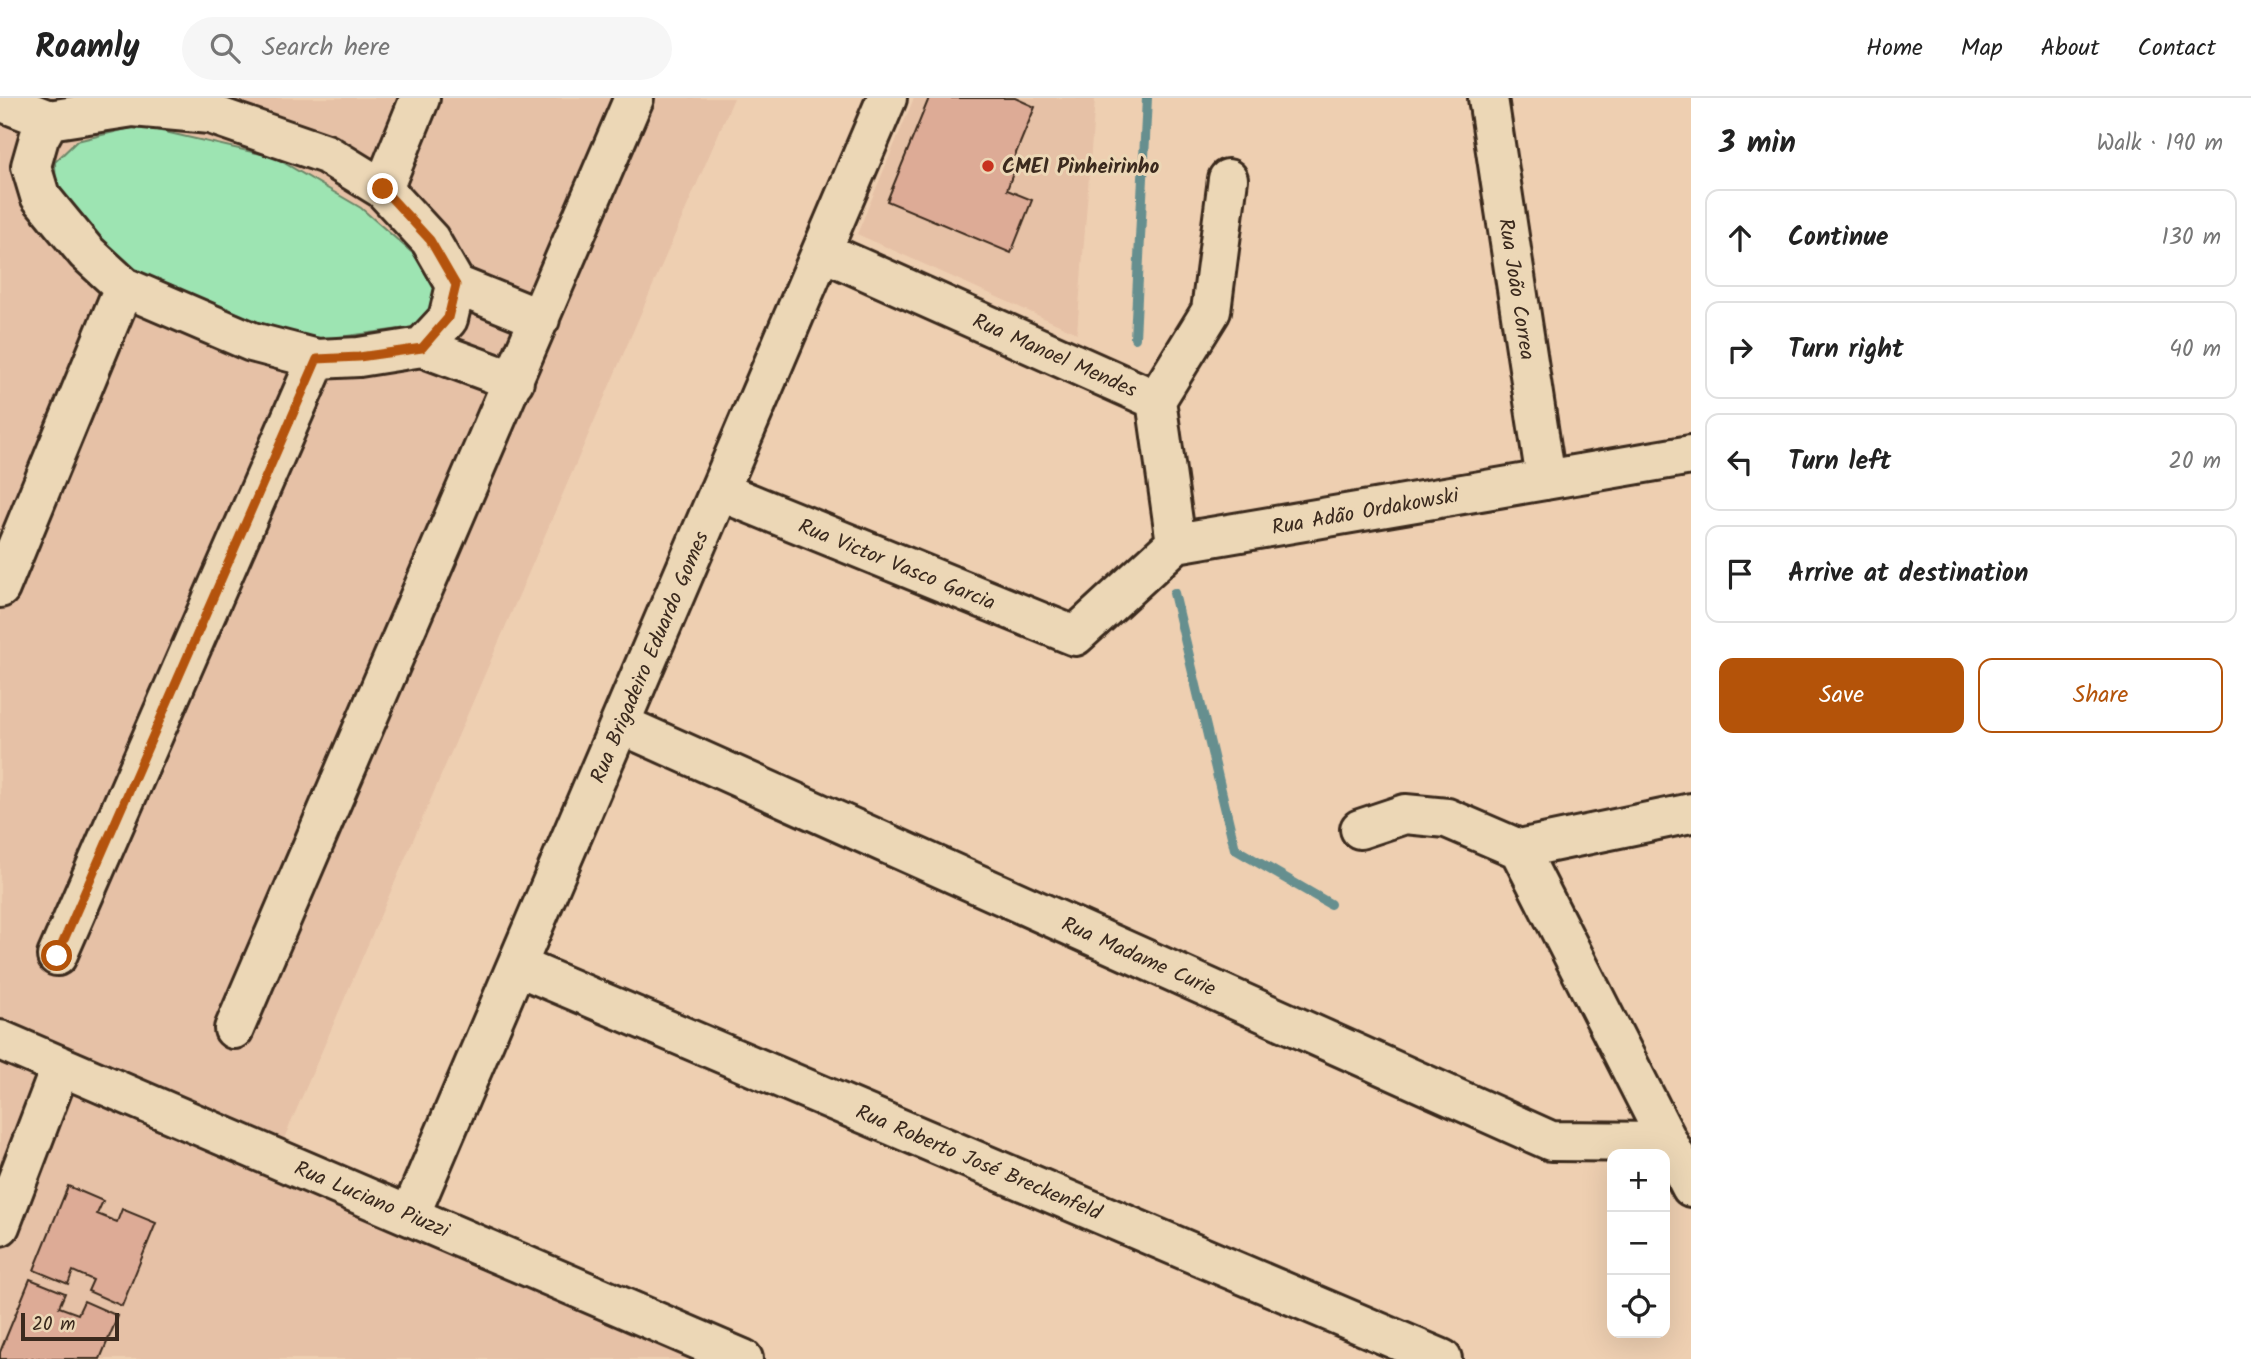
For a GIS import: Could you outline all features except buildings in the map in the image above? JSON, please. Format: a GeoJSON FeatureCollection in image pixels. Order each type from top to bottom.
{"type":"FeatureCollection","features":[{"type":"Feature","properties":{"kind":"street"},"geometry":{"type":"LineString","coordinates":[[383,189],[420,98]]}},
{"type":"Feature","properties":{"kind":"street"},"geometry":{"type":"LineString","coordinates":[[234,1029],[634,98]]}},
{"type":"Feature","properties":{"kind":"street","name":"Rua Brigadeiro Eduardo Gomes"},"geometry":{"type":"LineString","coordinates":[[410,1215],[887,98]]}},
{"type":"Feature","properties":{"kind":"street","name":"Rua João Correa"},"geometry":{"type":"LineString","coordinates":[[1488,98],[1546,480]]}},
{"type":"Feature","properties":{"kind":"street"},"geometry":{"type":"LineString","coordinates":[[0,102],[49,120],[133,107],[213,106],[326,153],[383,189],[430,240],[456,285],[540,319]]}},
{"type":"Feature","properties":{"kind":"street"},"geometry":{"type":"LineString","coordinates":[[49,120],[39,138],[16,160],[40,196],[86,252],[124,287],[253,342],[317,359],[359,357],[422,348],[514,381]]}},
{"type":"Feature","properties":{"kind":"street"},"geometry":{"type":"LineString","coordinates":[[1156,400],[1211,311],[1228,179]]}},
{"type":"Feature","properties":{"kind":"street","name":"Rua Manoel Mendes"},"geometry":{"type":"LineString","coordinates":[[822,251],[1156,400],[1175,543]]}},
{"type":"Feature","properties":{"kind":"street"},"geometry":{"type":"LineString","coordinates":[[422,348],[448,318],[456,285]]}},
{"type":"Feature","properties":{"kind":"street"},"geometry":{"type":"LineString","coordinates":[[0,588],[124,287]]}},
{"type":"Feature","properties":{"kind":"street"},"geometry":{"type":"LineString","coordinates":[[57,956],[317,359]]}},
{"type":"Feature","properties":{"kind":"street","name":"Rua Adão Ordakowski"},"geometry":{"type":"LineString","coordinates":[[1175,543],[1691,455]]}},
{"type":"Feature","properties":{"kind":"street","name":"Rua Victor Vasco Garcia"},"geometry":{"type":"LineString","coordinates":[[719,491],[1075,636],[1175,543]]}},
{"type":"Feature","properties":{"kind":"street","name":"Rua Madame Curie"},"geometry":{"type":"LineString","coordinates":[[620,724],[1550,1141],[1668,1142]]}},
{"type":"Feature","properties":{"kind":"street"},"geometry":{"type":"LineString","coordinates":[[1360,829],[1405,814],[1447,818],[1519,849],[1691,813]]}},
{"type":"Feature","properties":{"kind":"street"},"geometry":{"type":"LineString","coordinates":[[1519,849],[1691,1186]]}},
{"type":"Feature","properties":{"kind":"street","name":"Rua Roberto José Breckenfeld"},"geometry":{"type":"LineString","coordinates":[[517,966],[1442,1359]]}},
{"type":"Feature","properties":{"kind":"street","name":"Rua Luciano Piuzzi"},"geometry":{"type":"LineString","coordinates":[[0,1040],[743,1359]]}},
{"type":"Feature","properties":{"kind":"street"},"geometry":{"type":"LineString","coordinates":[[0,1226],[61,1066]]}},
{"type":"Feature","properties":{"kind":"shaded area"},"geometry":{"type":"Polygon","coordinates":[[[0,98],[734,98],[276,1157],[743,1359],[0,1359],[0,98]]]}},
{"type":"Feature","properties":{"kind":"shaded area","name":"CMEI Pinheirinho"},"geometry":{"type":"Polygon","coordinates":[[[914,98],[1095,98],[1077,333],[857,234],[914,98]]]}},
{"type":"Feature","properties":{"kind":"green space"},"geometry":{"type":"Polygon","coordinates":[[[139,126],[274,157],[361,208],[425,264],[435,283],[435,304],[415,327],[325,339],[238,327],[128,277],[56,197],[55,162],[77,141],[139,126]]]}},
{"type":"Feature","properties":{"kind":"waterway"},"geometry":{"type":"LineString","coordinates":[[1135,338],[1147,98]]}},
{"type":"Feature","properties":{"kind":"waterway"},"geometry":{"type":"LineString","coordinates":[[1174,593],[1235,849],[1330,904]]}},
{"type":"Feature","properties":{"kind":"place","name":"CMEI Pinheirinho"},"geometry":{"type":"Point","coordinates":[988,166]}},
{"type":"Feature","properties":{"kind":"route"},"geometry":{"type":"LineString","coordinates":[[57,956],[317,359],[359,357],[422,348],[448,318],[456,285],[430,240],[383,189]]}}]}
